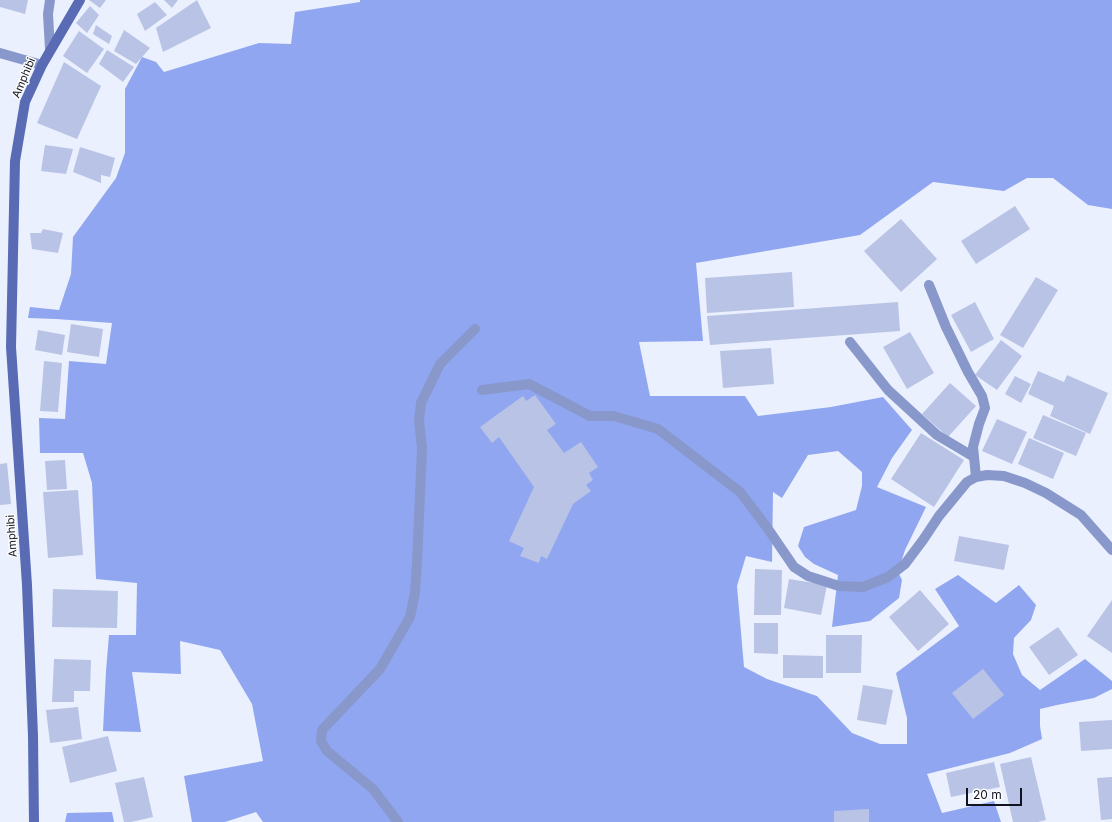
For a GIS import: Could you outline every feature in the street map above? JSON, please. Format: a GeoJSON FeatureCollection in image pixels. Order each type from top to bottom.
{"type":"FeatureCollection","features":[{"type":"Feature","properties":{"kind":"main road","name":"Amphibi"},"geometry":{"type":"LineString","coordinates":[[34,822],[33,736],[27,585],[11,347],[15,160],[25,102],[50,49],[80,0]]}},
{"type":"Feature","properties":{"kind":"street"},"geometry":{"type":"LineString","coordinates":[[50,0],[48,14],[50,49]]}},
{"type":"Feature","properties":{"kind":"street"},"geometry":{"type":"LineString","coordinates":[[0,53],[42,65]]}},
{"type":"Feature","properties":{"kind":"street"},"geometry":{"type":"LineString","coordinates":[[930,285],[946,327],[968,372],[982,396],[985,408],[973,447],[976,477]]}},
{"type":"Feature","properties":{"kind":"street"},"geometry":{"type":"LineString","coordinates":[[398,822],[373,789],[327,751],[321,741],[322,730],[380,669],[410,616],[415,593],[417,563],[422,448],[419,421],[421,403],[440,364],[475,329]]}},
{"type":"Feature","properties":{"kind":"street"},"geometry":{"type":"LineString","coordinates":[[850,342],[888,390],[937,435],[974,457]]}},
{"type":"Feature","properties":{"kind":"street"},"geometry":{"type":"LineString","coordinates":[[482,390],[529,384],[590,416],[614,416],[658,429],[740,492],[766,526],[794,567],[808,576],[840,586],[863,587],[888,577],[905,564],[924,540],[944,510],[967,482],[976,477],[987,475],[1004,476],[1025,483],[1046,493],[1082,515],[1112,550]]}},
{"type":"Feature","properties":{"kind":"shaded area"},"geometry":{"type":"Polygon","coordinates":[[[360,0],[1112,0],[1112,209],[1088,205],[1053,178],[1027,178],[1004,191],[933,182],[860,235],[696,263],[703,341],[639,342],[650,396],[745,396],[758,416],[831,407],[883,397],[912,430],[892,458],[877,487],[926,507],[905,550],[898,572],[902,580],[899,598],[870,621],[832,627],[838,575],[814,564],[805,557],[798,546],[804,527],[856,510],[862,486],[862,472],[838,451],[808,455],[782,498],[773,492],[772,562],[746,556],[737,586],[744,667],[767,679],[817,696],[852,733],[880,744],[907,744],[907,718],[896,673],[959,626],[935,589],[958,575],[996,603],[1019,585],[1036,605],[1031,620],[1014,638],[1013,654],[1022,675],[1040,690],[1085,659],[1112,681],[1112,689],[1094,698],[1040,709],[1042,739],[1010,753],[927,774],[942,813],[994,801],[1001,822],[263,822],[256,812],[225,822],[192,822],[184,776],[263,761],[252,704],[220,650],[180,641],[181,674],[132,672],[141,732],[103,731],[109,635],[136,635],[137,583],[96,579],[92,483],[83,453],[40,453],[39,418],[65,419],[69,361],[106,364],[112,323],[28,318],[30,307],[59,310],[71,274],[73,237],[116,178],[125,153],[125,89],[142,57],[156,62],[164,72],[259,43],[291,44],[295,12],[360,2],[360,0]]]}},
{"type":"Feature","properties":{"kind":"shaded area"},"geometry":{"type":"Polygon","coordinates":[[[112,812],[114,822],[65,822],[67,813],[112,812]]]}},
{"type":"Feature","properties":{"kind":"building"},"geometry":{"type":"Polygon","coordinates":[[[0,0],[28,0],[25,14],[0,7],[0,0]]]}},
{"type":"Feature","properties":{"kind":"building"},"geometry":{"type":"Polygon","coordinates":[[[89,0],[106,0],[100,8],[89,0]]]}},
{"type":"Feature","properties":{"kind":"building"},"geometry":{"type":"Polygon","coordinates":[[[164,0],[178,0],[172,8],[164,0]]]}},
{"type":"Feature","properties":{"kind":"building"},"geometry":{"type":"Polygon","coordinates":[[[197,0],[211,28],[163,52],[156,28],[197,0]]]}},
{"type":"Feature","properties":{"kind":"building"},"geometry":{"type":"Polygon","coordinates":[[[155,2],[167,15],[145,31],[137,14],[155,2]]]}},
{"type":"Feature","properties":{"kind":"building"},"geometry":{"type":"Polygon","coordinates":[[[90,6],[99,15],[87,33],[76,23],[90,6]]]}},
{"type":"Feature","properties":{"kind":"building"},"geometry":{"type":"Polygon","coordinates":[[[96,25],[112,36],[109,44],[93,34],[96,25]]]}},
{"type":"Feature","properties":{"kind":"building"},"geometry":{"type":"Polygon","coordinates":[[[124,30],[150,48],[136,64],[114,51],[124,30]]]}},
{"type":"Feature","properties":{"kind":"building"},"geometry":{"type":"Polygon","coordinates":[[[79,31],[104,49],[87,73],[63,56],[79,31]]]}},
{"type":"Feature","properties":{"kind":"building"},"geometry":{"type":"Polygon","coordinates":[[[107,50],[134,67],[123,82],[99,64],[107,50]]]}},
{"type":"Feature","properties":{"kind":"building"},"geometry":{"type":"Polygon","coordinates":[[[64,62],[101,86],[77,139],[37,123],[64,62]]]}},
{"type":"Feature","properties":{"kind":"building"},"geometry":{"type":"Polygon","coordinates":[[[45,145],[73,149],[66,174],[41,171],[45,145]]]}},
{"type":"Feature","properties":{"kind":"building"},"geometry":{"type":"Polygon","coordinates":[[[80,147],[115,158],[110,177],[101,175],[101,183],[73,172],[80,147]]]}},
{"type":"Feature","properties":{"kind":"building"},"geometry":{"type":"Polygon","coordinates":[[[1015,206],[1030,229],[976,264],[961,241],[1015,206]]]}},
{"type":"Feature","properties":{"kind":"building"},"geometry":{"type":"Polygon","coordinates":[[[901,219],[937,259],[901,292],[864,251],[901,219]]]}},
{"type":"Feature","properties":{"kind":"building"},"geometry":{"type":"Polygon","coordinates":[[[43,229],[63,233],[58,253],[32,249],[30,233],[41,233],[43,229]]]}},
{"type":"Feature","properties":{"kind":"building"},"geometry":{"type":"Polygon","coordinates":[[[792,272],[794,307],[707,313],[705,278],[792,272]]]}},
{"type":"Feature","properties":{"kind":"building"},"geometry":{"type":"Polygon","coordinates":[[[1036,277],[1058,290],[1023,348],[1000,335],[1036,277]]]}},
{"type":"Feature","properties":{"kind":"building"},"geometry":{"type":"Polygon","coordinates":[[[898,302],[900,331],[710,345],[707,316],[898,302]]]}},
{"type":"Feature","properties":{"kind":"building"},"geometry":{"type":"Polygon","coordinates":[[[975,302],[994,339],[971,352],[951,315],[975,302]]]}},
{"type":"Feature","properties":{"kind":"building"},"geometry":{"type":"Polygon","coordinates":[[[71,324],[103,329],[99,357],[67,352],[71,324]]]}},
{"type":"Feature","properties":{"kind":"building"},"geometry":{"type":"Polygon","coordinates":[[[38,330],[65,335],[62,355],[35,350],[38,330]]]}},
{"type":"Feature","properties":{"kind":"building"},"geometry":{"type":"Polygon","coordinates":[[[910,332],[934,373],[907,389],[883,347],[910,332]]]}},
{"type":"Feature","properties":{"kind":"building"},"geometry":{"type":"Polygon","coordinates":[[[1001,340],[1022,356],[997,390],[975,375],[1001,340]]]}},
{"type":"Feature","properties":{"kind":"building"},"geometry":{"type":"Polygon","coordinates":[[[771,348],[774,384],[723,388],[720,351],[771,348]]]}},
{"type":"Feature","properties":{"kind":"building"},"geometry":{"type":"Polygon","coordinates":[[[44,361],[62,363],[58,412],[40,411],[44,361]]]}},
{"type":"Feature","properties":{"kind":"building"},"geometry":{"type":"Polygon","coordinates":[[[1038,371],[1064,382],[1067,375],[1108,393],[1090,434],[1050,416],[1054,406],[1028,394],[1038,371]]]}},
{"type":"Feature","properties":{"kind":"building"},"geometry":{"type":"Polygon","coordinates":[[[1015,376],[1031,384],[1021,403],[1005,394],[1015,376]]]}},
{"type":"Feature","properties":{"kind":"building"},"geometry":{"type":"Polygon","coordinates":[[[950,383],[976,406],[948,437],[922,414],[950,383]]]}},
{"type":"Feature","properties":{"kind":"building"},"geometry":{"type":"Polygon","coordinates":[[[535,395],[556,424],[547,430],[564,453],[581,442],[598,467],[589,473],[593,480],[586,485],[591,491],[573,504],[547,559],[541,556],[539,563],[520,556],[524,548],[509,541],[534,487],[499,437],[492,443],[480,427],[523,396],[526,401],[535,395]]]}},
{"type":"Feature","properties":{"kind":"building"},"geometry":{"type":"Polygon","coordinates":[[[1043,415],[1086,433],[1076,456],[1033,438],[1043,415]]]}},
{"type":"Feature","properties":{"kind":"building"},"geometry":{"type":"Polygon","coordinates":[[[997,419],[1027,432],[1012,464],[982,451],[997,419]]]}},
{"type":"Feature","properties":{"kind":"building"},"geometry":{"type":"Polygon","coordinates":[[[921,433],[964,460],[934,507],[891,479],[921,433]]]}},
{"type":"Feature","properties":{"kind":"building"},"geometry":{"type":"Polygon","coordinates":[[[1029,438],[1064,453],[1053,479],[1018,464],[1029,438]]]}},
{"type":"Feature","properties":{"kind":"building"},"geometry":{"type":"Polygon","coordinates":[[[65,460],[67,489],[47,490],[45,461],[65,460]]]}},
{"type":"Feature","properties":{"kind":"building"},"geometry":{"type":"Polygon","coordinates":[[[7,463],[11,504],[0,505],[0,464],[7,463]]]}},
{"type":"Feature","properties":{"kind":"building"},"geometry":{"type":"Polygon","coordinates":[[[78,490],[83,555],[48,558],[43,492],[78,490]]]}},
{"type":"Feature","properties":{"kind":"building"},"geometry":{"type":"Polygon","coordinates":[[[959,536],[1009,545],[1004,570],[954,561],[959,536]]]}},
{"type":"Feature","properties":{"kind":"building"},"geometry":{"type":"Polygon","coordinates":[[[755,569],[782,570],[781,615],[754,615],[755,569]]]}},
{"type":"Feature","properties":{"kind":"building"},"geometry":{"type":"Polygon","coordinates":[[[789,579],[827,585],[821,615],[784,608],[789,579]]]}},
{"type":"Feature","properties":{"kind":"building"},"geometry":{"type":"Polygon","coordinates":[[[53,589],[118,591],[117,628],[52,627],[53,589]]]}},
{"type":"Feature","properties":{"kind":"building"},"geometry":{"type":"Polygon","coordinates":[[[920,590],[949,624],[918,651],[889,617],[920,590]]]}},
{"type":"Feature","properties":{"kind":"building"},"geometry":{"type":"Polygon","coordinates":[[[1112,600],[1112,653],[1087,636],[1112,600]]]}},
{"type":"Feature","properties":{"kind":"building"},"geometry":{"type":"Polygon","coordinates":[[[754,623],[778,623],[778,654],[754,653],[754,623]]]}},
{"type":"Feature","properties":{"kind":"building"},"geometry":{"type":"Polygon","coordinates":[[[1058,627],[1078,655],[1049,675],[1029,647],[1058,627]]]}},
{"type":"Feature","properties":{"kind":"building"},"geometry":{"type":"Polygon","coordinates":[[[826,635],[862,635],[861,673],[826,673],[826,635]]]}},
{"type":"Feature","properties":{"kind":"building"},"geometry":{"type":"Polygon","coordinates":[[[783,655],[823,656],[823,678],[783,678],[783,655]]]}},
{"type":"Feature","properties":{"kind":"building"},"geometry":{"type":"Polygon","coordinates":[[[54,659],[91,660],[90,691],[74,691],[74,702],[52,702],[54,659]]]}},
{"type":"Feature","properties":{"kind":"building"},"geometry":{"type":"Polygon","coordinates":[[[983,669],[1004,695],[973,719],[952,693],[983,669]]]}},
{"type":"Feature","properties":{"kind":"building"},"geometry":{"type":"Polygon","coordinates":[[[863,685],[893,690],[886,725],[857,720],[863,685]]]}},
{"type":"Feature","properties":{"kind":"building"},"geometry":{"type":"Polygon","coordinates":[[[78,707],[82,739],[50,743],[46,710],[78,707]]]}},
{"type":"Feature","properties":{"kind":"building"},"geometry":{"type":"Polygon","coordinates":[[[1112,720],[1112,749],[1081,751],[1079,722],[1112,720]]]}},
{"type":"Feature","properties":{"kind":"building"},"geometry":{"type":"Polygon","coordinates":[[[108,736],[117,771],[70,783],[62,747],[108,736]]]}},
{"type":"Feature","properties":{"kind":"building"},"geometry":{"type":"Polygon","coordinates":[[[1031,757],[1046,820],[1038,822],[1013,822],[1000,764],[1031,757]]]}},
{"type":"Feature","properties":{"kind":"building"},"geometry":{"type":"Polygon","coordinates":[[[994,762],[1000,787],[951,797],[946,773],[994,762]]]}},
{"type":"Feature","properties":{"kind":"building"},"geometry":{"type":"Polygon","coordinates":[[[144,777],[153,817],[124,822],[115,783],[144,777]]]}},
{"type":"Feature","properties":{"kind":"building"},"geometry":{"type":"Polygon","coordinates":[[[1112,777],[1112,819],[1101,820],[1097,778],[1112,777]]]}},
{"type":"Feature","properties":{"kind":"building"},"geometry":{"type":"Polygon","coordinates":[[[869,809],[869,822],[834,822],[834,811],[869,809]]]}}]}
